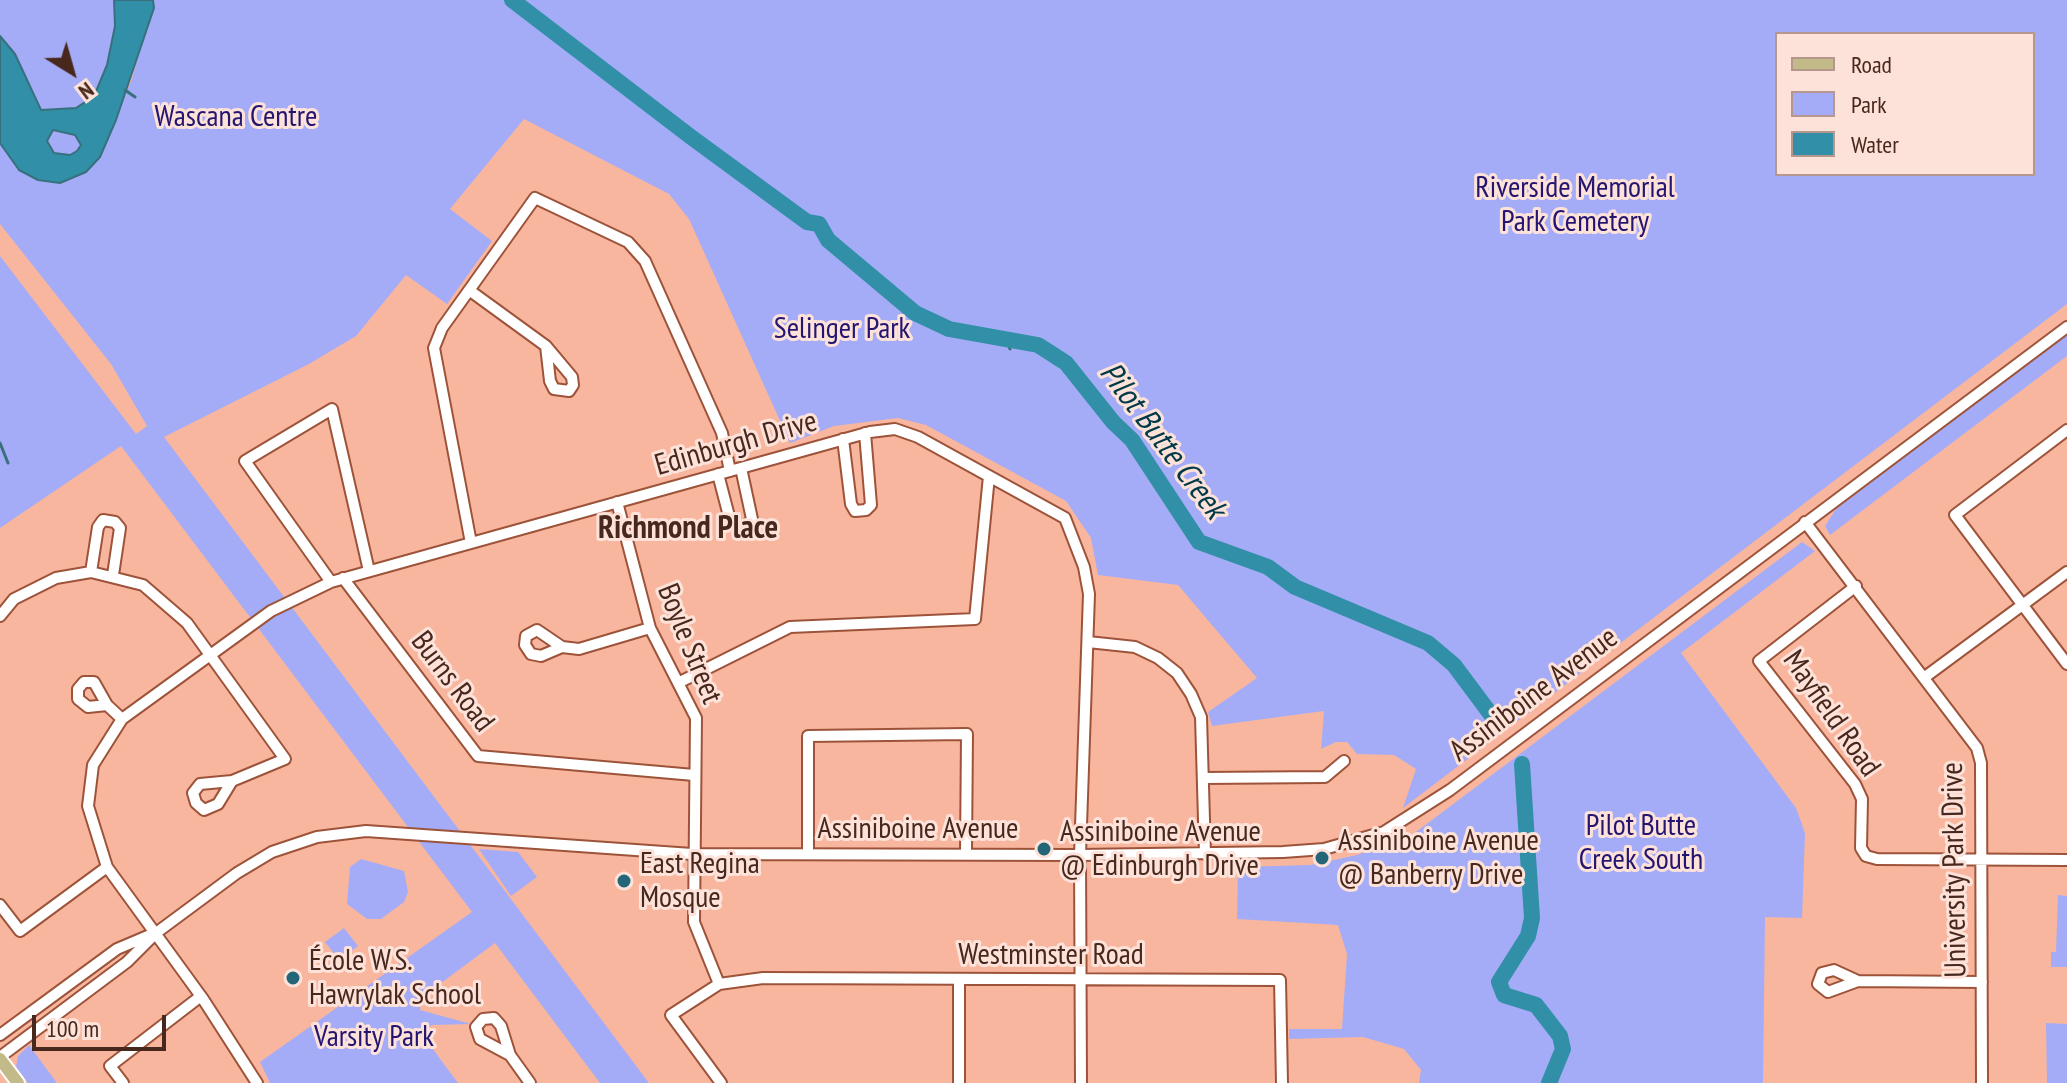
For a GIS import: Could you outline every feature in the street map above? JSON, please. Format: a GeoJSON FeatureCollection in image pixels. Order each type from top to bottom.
{"type":"FeatureCollection","features":[{"type":"Feature","properties":{"kind":"main road"},"geometry":{"type":"LineString","coordinates":[[0,1058],[18,1083]]}},
{"type":"Feature","properties":{"kind":"street"},"geometry":{"type":"LineString","coordinates":[[471,543],[434,348],[442,328],[535,198],[628,242],[645,261],[736,469],[752,519],[747,525],[738,527],[730,520],[718,474]]}},
{"type":"Feature","properties":{"kind":"street"},"geometry":{"type":"LineString","coordinates":[[469,290],[546,346]]}},
{"type":"Feature","properties":{"kind":"street","name":"Assiniboine Avenue"},"geometry":{"type":"LineString","coordinates":[[0,1058],[127,962],[156,933],[272,852],[317,837],[366,831],[692,854],[966,852],[1080,855],[1324,849],[1384,832],[1407,820],[2067,327]]}},
{"type":"Feature","properties":{"kind":"street"},"geometry":{"type":"LineString","coordinates":[[331,582],[245,461],[332,409],[369,571]]}},
{"type":"Feature","properties":{"kind":"street","name":"Edinburgh Drive"},"geometry":{"type":"LineString","coordinates":[[257,1083],[201,996],[107,867],[88,806],[93,765],[122,719],[271,611],[331,582],[865,433],[895,429],[918,437],[1065,518],[1077,540],[1087,581],[1088,642],[1080,855],[1081,1083]]}},
{"type":"Feature","properties":{"kind":"street"},"geometry":{"type":"LineString","coordinates":[[2067,430],[1955,515],[2067,664]]}},
{"type":"Feature","properties":{"kind":"street"},"geometry":{"type":"LineString","coordinates":[[843,439],[851,504],[855,511],[866,510],[871,505],[865,433]]}},
{"type":"Feature","properties":{"kind":"street"},"geometry":{"type":"LineString","coordinates":[[678,683],[790,627],[975,619],[989,476]]}},
{"type":"Feature","properties":{"kind":"street","name":"Boyle Street"},"geometry":{"type":"LineString","coordinates":[[617,502],[650,628],[696,718],[692,854],[694,922],[719,984]]}},
{"type":"Feature","properties":{"kind":"street"},"geometry":{"type":"LineString","coordinates":[[91,572],[98,527],[103,520],[115,522],[120,528],[113,575]]}},
{"type":"Feature","properties":{"kind":"street","name":"University Park Drive"},"geometry":{"type":"LineString","coordinates":[[1805,522],[1977,748],[1981,763],[1982,1083]]}},
{"type":"Feature","properties":{"kind":"street"},"geometry":{"type":"LineString","coordinates":[[0,616],[14,599],[56,578],[91,572],[113,575],[143,585],[187,623],[285,759],[232,781]]}},
{"type":"Feature","properties":{"kind":"street"},"geometry":{"type":"LineString","coordinates":[[1925,677],[2067,572]]}},
{"type":"Feature","properties":{"kind":"street","name":"Burns Road"},"geometry":{"type":"LineString","coordinates":[[343,578],[478,756],[694,775]]}},
{"type":"Feature","properties":{"kind":"street","name":"Mayfield Road"},"geometry":{"type":"LineString","coordinates":[[1856,586],[1759,661],[1855,784],[1862,799],[1861,848],[1866,856],[2067,860]]}},
{"type":"Feature","properties":{"kind":"street"},"geometry":{"type":"LineString","coordinates":[[562,647],[579,649],[650,628]]}},
{"type":"Feature","properties":{"kind":"street"},"geometry":{"type":"LineString","coordinates":[[1088,642],[1135,647],[1158,658],[1177,673],[1191,694],[1201,717],[1205,854]]}},
{"type":"Feature","properties":{"kind":"street"},"geometry":{"type":"LineString","coordinates":[[107,705],[122,719]]}},
{"type":"Feature","properties":{"kind":"street"},"geometry":{"type":"LineString","coordinates":[[808,853],[808,736],[967,734],[966,852]]}},
{"type":"Feature","properties":{"kind":"street"},"geometry":{"type":"LineString","coordinates":[[1203,778],[1325,777],[1344,761]]}},
{"type":"Feature","properties":{"kind":"street"},"geometry":{"type":"LineString","coordinates":[[0,905],[20,931],[107,867]]}},
{"type":"Feature","properties":{"kind":"street","name":"Assiniboine Avenue"},"geometry":{"type":"LineString","coordinates":[[0,1035],[117,949],[156,933]]}},
{"type":"Feature","properties":{"kind":"street","name":"Westminster Road"},"geometry":{"type":"LineString","coordinates":[[719,984],[763,978],[1280,980],[1282,1083]]}},
{"type":"Feature","properties":{"kind":"street"},"geometry":{"type":"LineString","coordinates":[[959,980],[959,1083]]}},
{"type":"Feature","properties":{"kind":"street"},"geometry":{"type":"LineString","coordinates":[[1858,981],[1982,982]]}},
{"type":"Feature","properties":{"kind":"street"},"geometry":{"type":"LineString","coordinates":[[719,984],[671,1015],[721,1083]]}},
{"type":"Feature","properties":{"kind":"street"},"geometry":{"type":"LineString","coordinates":[[123,1083],[110,1066],[201,996]]}},
{"type":"Feature","properties":{"kind":"street"},"geometry":{"type":"LineString","coordinates":[[510,1055],[530,1083]]}},
{"type":"Feature","properties":{"kind":"green space"},"geometry":{"type":"Polygon","coordinates":[[[0,0],[114,0],[116,26],[107,65],[94,96],[76,108],[41,110],[15,54],[0,36],[0,0]]]}},
{"type":"Feature","properties":{"kind":"green space"},"geometry":{"type":"Polygon","coordinates":[[[153,0],[2067,0],[2067,304],[1403,808],[1416,769],[1394,755],[1357,754],[1347,742],[1336,742],[1321,749],[1324,711],[1212,726],[1208,712],[1257,678],[1178,585],[1098,575],[1091,538],[1066,501],[926,425],[898,418],[834,426],[790,443],[689,219],[669,194],[524,119],[450,209],[492,241],[447,304],[406,275],[356,336],[309,364],[164,437],[649,1083],[600,1083],[495,943],[421,998],[420,1010],[471,1024],[432,1025],[421,1033],[458,1083],[270,1083],[260,1062],[472,912],[121,446],[0,528],[0,256],[136,434],[147,426],[111,364],[0,224],[0,143],[19,170],[100,157],[132,79],[153,0]]]}},
{"type":"Feature","properties":{"kind":"green space"},"geometry":{"type":"Polygon","coordinates":[[[54,130],[75,135],[81,146],[71,155],[55,153],[47,141],[54,130]]]}},
{"type":"Feature","properties":{"kind":"green space"},"geometry":{"type":"Polygon","coordinates":[[[2067,333],[2067,356],[1830,535],[1825,526],[1836,509],[2067,333]]]}},
{"type":"Feature","properties":{"kind":"green space","name":"Pilot Butte Creek South"},"geometry":{"type":"Polygon","coordinates":[[[1802,542],[1815,551],[1681,653],[1796,808],[1805,833],[1802,918],[1765,917],[1763,1083],[1419,1083],[1421,1070],[1404,1049],[1363,1037],[1289,1039],[1289,1029],[1342,1029],[1347,954],[1338,925],[1237,919],[1238,867],[1311,865],[1357,855],[1412,835],[1802,542]]]}},
{"type":"Feature","properties":{"kind":"green space"},"geometry":{"type":"Polygon","coordinates":[[[479,849],[518,852],[537,877],[511,896],[479,849]]]}},
{"type":"Feature","properties":{"kind":"green space"},"geometry":{"type":"Polygon","coordinates":[[[361,859],[404,871],[408,892],[404,902],[381,919],[367,919],[347,904],[350,867],[361,859]]]}},
{"type":"Feature","properties":{"kind":"green space"},"geometry":{"type":"Polygon","coordinates":[[[2058,895],[2067,896],[2067,967],[2051,967],[2051,952],[2056,952],[2058,895]]]}},
{"type":"Feature","properties":{"kind":"green space"},"geometry":{"type":"Polygon","coordinates":[[[344,928],[358,946],[339,960],[325,942],[344,928]]]}},
{"type":"Feature","properties":{"kind":"green space"},"geometry":{"type":"Polygon","coordinates":[[[2046,1023],[2067,1024],[2067,1083],[2047,1083],[2046,1023]]]}},
{"type":"Feature","properties":{"kind":"green space"},"geometry":{"type":"Polygon","coordinates":[[[29,1045],[57,1083],[28,1083],[16,1067],[18,1056],[29,1045]]]}},
{"type":"Feature","properties":{"kind":"water"},"geometry":{"type":"Polygon","coordinates":[[[114,0],[153,0],[154,8],[116,120],[100,157],[86,172],[60,183],[38,180],[19,170],[0,143],[0,36],[15,54],[41,110],[76,108],[94,96],[107,65],[115,26],[114,0]],[[53,130],[47,141],[54,153],[70,155],[81,145],[75,135],[53,130]]]}},
{"type":"Feature","properties":{"kind":"waterway","name":"Pilot Butte Creek"},"geometry":{"type":"LineString","coordinates":[[512,0],[807,222],[819,224],[828,240],[915,313],[949,329],[1038,345],[1066,363],[1113,422],[1132,440],[1199,542],[1268,567],[1295,587],[1428,643],[1454,665],[1498,724]]}},
{"type":"Feature","properties":{"kind":"waterway"},"geometry":{"type":"LineString","coordinates":[[125,90],[135,97]]}},
{"type":"Feature","properties":{"kind":"waterway"},"geometry":{"type":"LineString","coordinates":[[1006,339],[1010,349]]}},
{"type":"Feature","properties":{"kind":"waterway"},"geometry":{"type":"LineString","coordinates":[[0,443],[8,463]]}},
{"type":"Feature","properties":{"kind":"waterway","name":"Pilot Butte Creek"},"geometry":{"type":"LineString","coordinates":[[1522,764],[1532,918],[1528,936],[1499,982],[1504,995],[1536,1005],[1560,1036],[1563,1049],[1549,1083]]}},
{"type":"Feature","properties":{"kind":"place","name":"Assiniboine Avenue @ Edinburgh Drive"},"geometry":{"type":"Point","coordinates":[1044,849]}},
{"type":"Feature","properties":{"kind":"place","name":"Assiniboine Avenue @ Banberry Drive"},"geometry":{"type":"Point","coordinates":[1322,858]}},
{"type":"Feature","properties":{"kind":"place","name":"East Regina Mosque"},"geometry":{"type":"Point","coordinates":[624,881]}},
{"type":"Feature","properties":{"kind":"place","name":"École W.S. Hawrylak School"},"geometry":{"type":"Point","coordinates":[293,978]}},
{"type":"Feature","properties":{"kind":"district","name":"Richmond Place"},"geometry":{"type":"Point","coordinates":[688,529]}},
{"type":"Feature","properties":{"kind":"park label","name":"Wascana Centre"},"geometry":{"type":"Point","coordinates":[236,117]}},
{"type":"Feature","properties":{"kind":"park label","name":"Riverside Memorial Park Cemetery"},"geometry":{"type":"Point","coordinates":[1575,205]}},
{"type":"Feature","properties":{"kind":"park label","name":"Selinger Park"},"geometry":{"type":"Point","coordinates":[842,329]}},
{"type":"Feature","properties":{"kind":"park label","name":"Varsity Park"},"geometry":{"type":"Point","coordinates":[374,1037]}}]}
